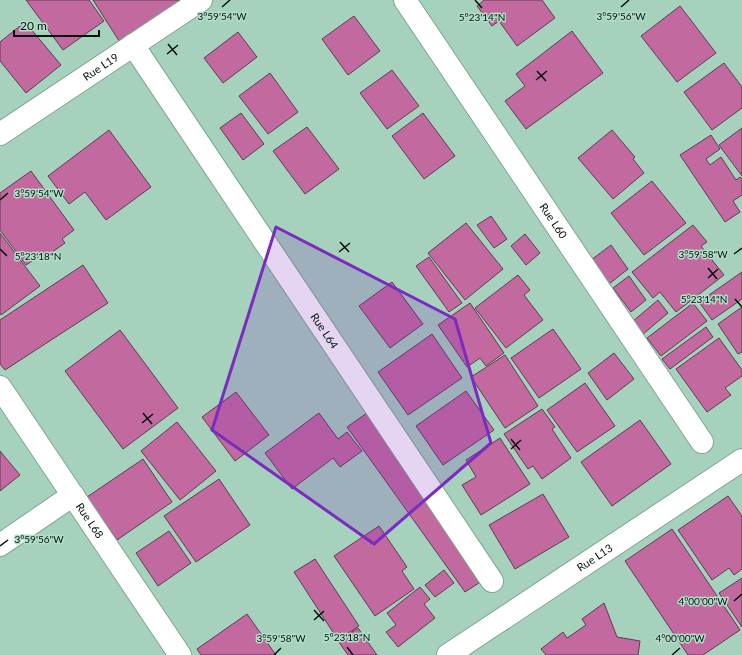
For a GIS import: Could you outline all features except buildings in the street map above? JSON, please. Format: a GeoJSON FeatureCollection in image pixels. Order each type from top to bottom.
{"type":"FeatureCollection","features":[{"type":"Feature","properties":{"kind":"street","name":"Rue L19"},"geometry":{"type":"LineString","coordinates":[[0,134],[201,0]]}},
{"type":"Feature","properties":{"kind":"street","name":"Rue L60"},"geometry":{"type":"LineString","coordinates":[[405,0],[702,442]]}},
{"type":"Feature","properties":{"kind":"street","name":"Rue L64"},"geometry":{"type":"LineString","coordinates":[[133,45],[492,581]]}},
{"type":"Feature","properties":{"kind":"street","name":"Rue L68"},"geometry":{"type":"LineString","coordinates":[[0,387],[180,655]]}},
{"type":"Feature","properties":{"kind":"street","name":"Rue L13"},"geometry":{"type":"LineString","coordinates":[[448,655],[742,460]]}},
{"type":"Feature","properties":{"kind":"street"},"geometry":{"type":"LineString","coordinates":[[0,545],[73,495]]}},
{"type":"Feature","properties":{"kind":"highlighted area"},"geometry":{"type":"Polygon","coordinates":[[[276,227],[455,319],[491,443],[374,544],[212,430],[276,227]]]}}]}
